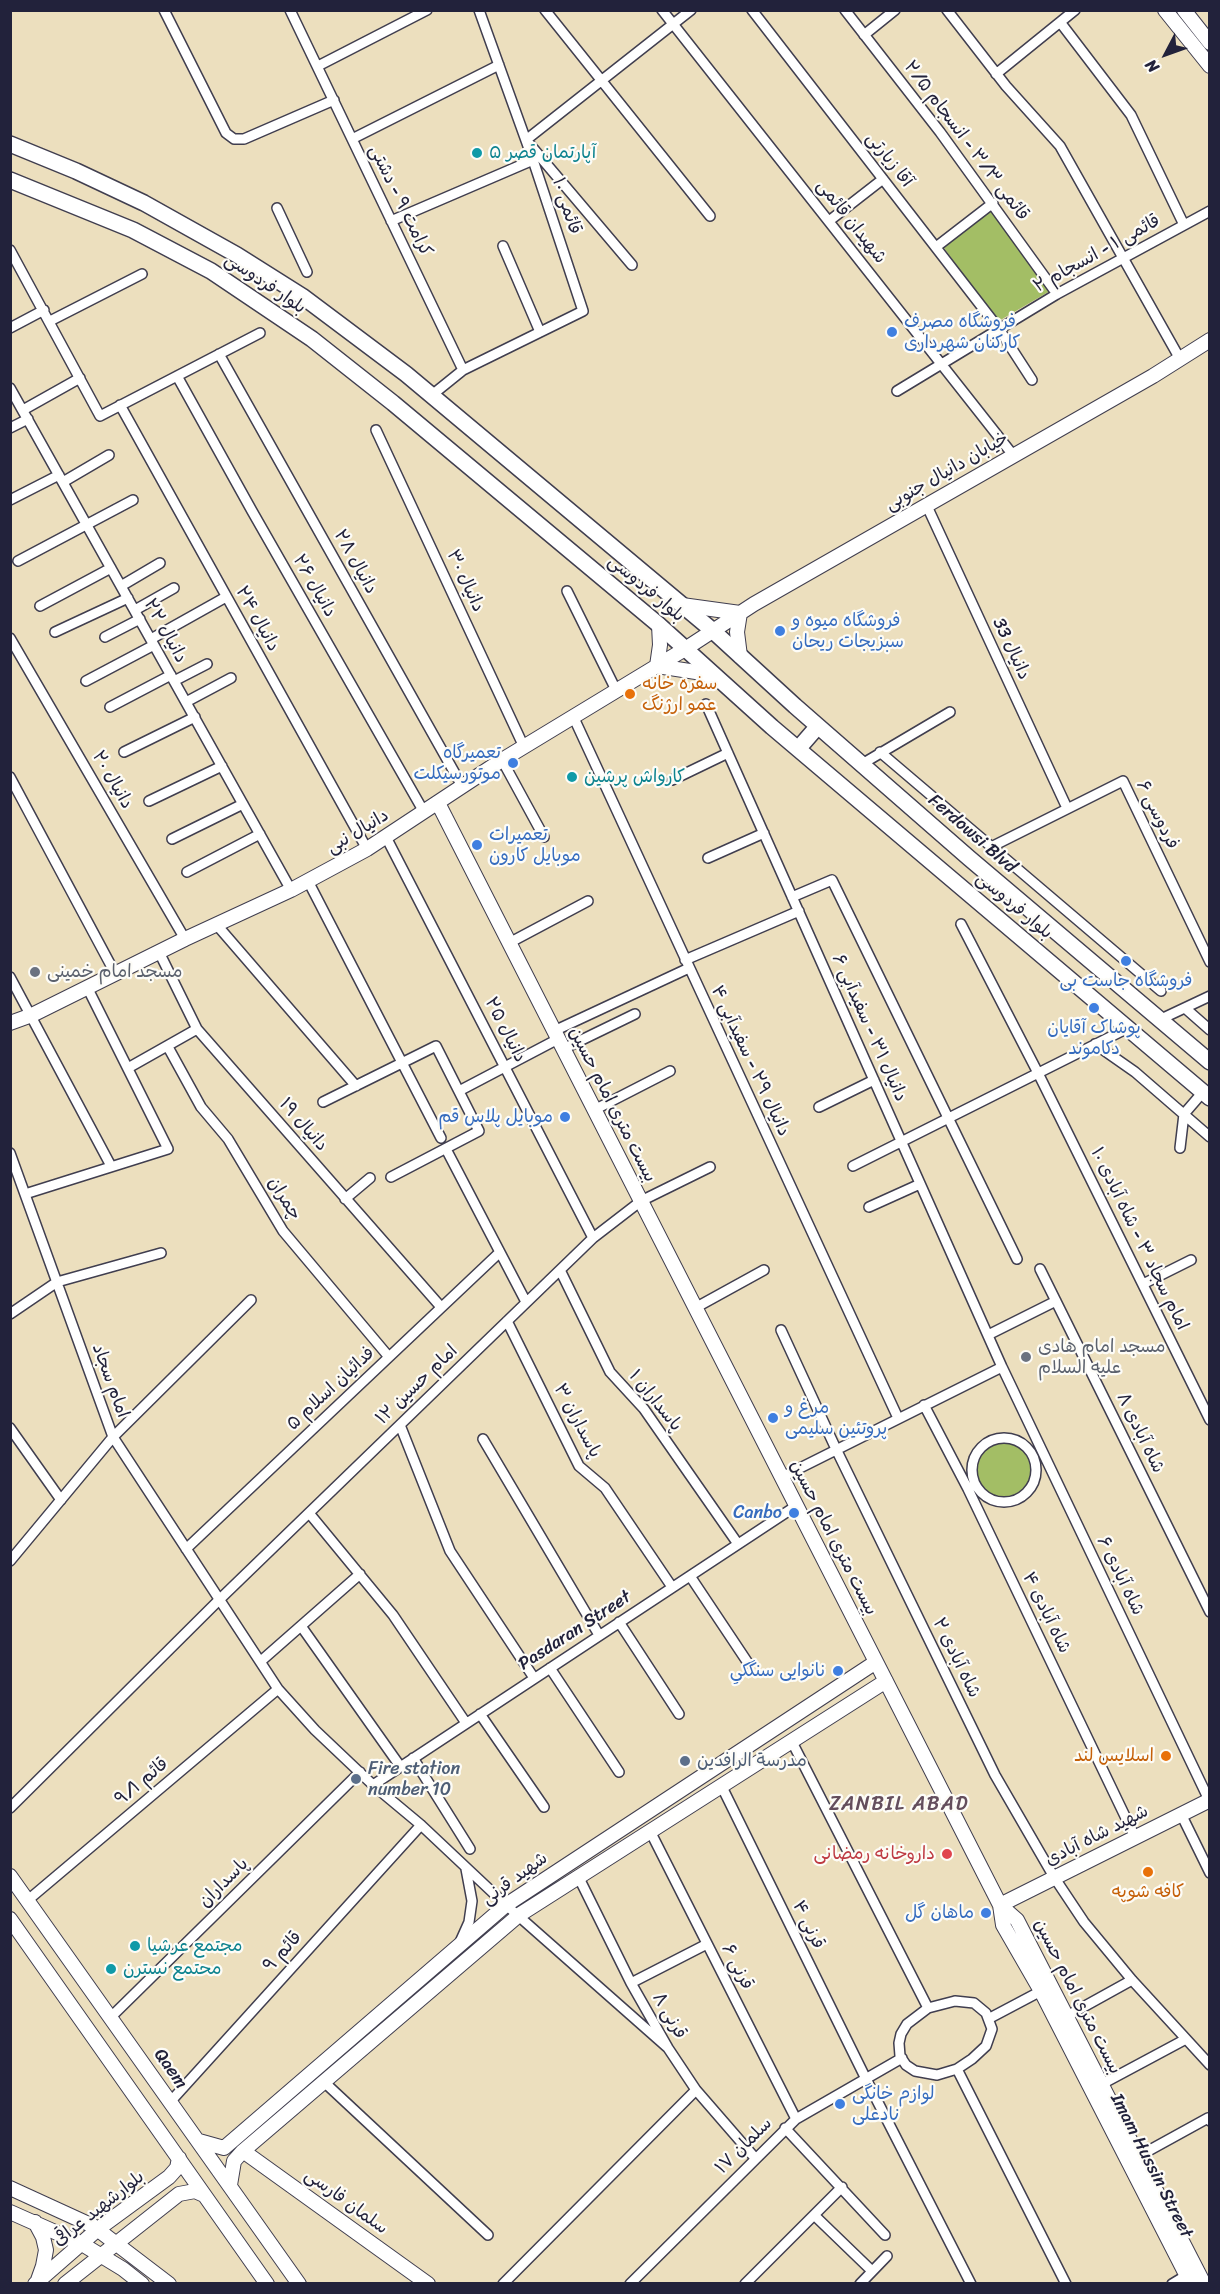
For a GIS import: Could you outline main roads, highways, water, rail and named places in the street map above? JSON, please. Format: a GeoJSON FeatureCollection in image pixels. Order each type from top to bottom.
{"type":"FeatureCollection","features":[{"type":"Feature","properties":{"kind":"main road"},"geometry":{"type":"LineString","coordinates":[[1165,10],[1209,66]]}},
{"type":"Feature","properties":{"kind":"main road"},"geometry":{"type":"LineString","coordinates":[[1184,10],[1209,43]]}},
{"type":"Feature","properties":{"kind":"main road","name":"بلوار فردوسی"},"geometry":{"type":"LineString","coordinates":[[10,144],[76,171],[144,203],[237,255],[302,296],[432,395],[712,630]]}},
{"type":"Feature","properties":{"kind":"main road","name":"بلوار فردوسی"},"geometry":{"type":"LineString","coordinates":[[10,180],[133,230],[211,271],[275,312],[393,403],[659,626],[798,749],[1206,1095]]}},
{"type":"Feature","properties":{"kind":"main road","name":"خیابان دانیال جنوبی"},"geometry":{"type":"LineString","coordinates":[[685,649],[740,613],[926,504],[1206,344]]}},
{"type":"Feature","properties":{"kind":"main road"},"geometry":{"type":"LineString","coordinates":[[682,605],[740,613],[737,632],[740,656]]}},
{"type":"Feature","properties":{"kind":"main road"},"geometry":{"type":"LineString","coordinates":[[659,626],[660,645],[657,666],[717,678]]}},
{"type":"Feature","properties":{"kind":"main road","name":"Ferdowsi Blvd"},"geometry":{"type":"LineString","coordinates":[[712,630],[818,726],[1209,1062]]}},
{"type":"Feature","properties":{"kind":"main road","name":"دانیال نبی"},"geometry":{"type":"LineString","coordinates":[[10,1023],[32,1015],[216,924],[291,890],[368,849],[502,760],[685,649]]}},
{"type":"Feature","properties":{"kind":"main road"},"geometry":{"type":"LineString","coordinates":[[798,749],[818,726]]}},
{"type":"Feature","properties":{"kind":"main road","name":"بیست متری امام حسین"},"geometry":{"type":"LineString","coordinates":[[438,803],[1000,1905],[1017,1920],[1204,2283]]}},
{"type":"Feature","properties":{"kind":"main road","name":"دانیال نبی"},"geometry":{"type":"LineString","coordinates":[[10,1034],[32,1015]]}},
{"type":"Feature","properties":{"kind":"main road","name":"شهید قرنی"},"geometry":{"type":"LineString","coordinates":[[224,2148],[506,1905],[876,1662]]}},
{"type":"Feature","properties":{"kind":"main road","name":"شهید قرنی"},"geometry":{"type":"LineString","coordinates":[[239,2156],[323,2081],[519,1915],[886,1681]]}},
{"type":"Feature","properties":{"kind":"main road","name":"شهید شاه آبادی"},"geometry":{"type":"LineString","coordinates":[[1000,1905],[1209,1800]]}},
{"type":"Feature","properties":{"kind":"main road","name":"Qaem"},"geometry":{"type":"LineString","coordinates":[[10,1876],[299,2283]]}},
{"type":"Feature","properties":{"kind":"main road","name":"Imam Hussin Street"},"geometry":{"type":"LineString","coordinates":[[1000,1905],[1003,1925],[1041,1990],[1189,2279]]}},
{"type":"Feature","properties":{"kind":"main road"},"geometry":{"type":"LineString","coordinates":[[10,1919],[267,2283]]}},
{"type":"Feature","properties":{"kind":"main road"},"geometry":{"type":"LineString","coordinates":[[199,2141],[224,2148]]}},
{"type":"Feature","properties":{"kind":"main road","name":"سلمان فارسی"},"geometry":{"type":"LineString","coordinates":[[224,2148],[223,2155],[227,2161],[239,2156],[428,2283]]}},
{"type":"Feature","properties":{"kind":"main road"},"geometry":{"type":"LineString","coordinates":[[230,2185],[239,2156]]}},
{"type":"Feature","properties":{"kind":"main road","name":"بلوارشهید عراقی"},"geometry":{"type":"LineString","coordinates":[[36,2282],[98,2229],[169,2176],[177,2168],[179,2158]]}},
{"type":"Feature","properties":{"kind":"main road"},"geometry":{"type":"LineString","coordinates":[[169,2176],[180,2176],[184,2182],[179,2194]]}},
{"type":"Feature","properties":{"kind":"main road"},"geometry":{"type":"LineString","coordinates":[[10,2188],[98,2229],[169,2283]]}},
{"type":"Feature","properties":{"kind":"main road"},"geometry":{"type":"LineString","coordinates":[[179,2194],[195,2191],[204,2195]]}},
{"type":"Feature","properties":{"kind":"main road","name":"بلوارشهید عراقی"},"geometry":{"type":"LineString","coordinates":[[65,2283],[99,2254],[179,2194]]}},
{"type":"Feature","properties":{"kind":"main road"},"geometry":{"type":"LineString","coordinates":[[10,2212],[82,2244],[142,2283]]}},
{"type":"Feature","properties":{"kind":"main road"},"geometry":{"type":"LineString","coordinates":[[35,2222],[43,2236],[46,2250],[44,2266],[36,2282]]}},
{"type":"Feature","properties":{"kind":"place","name":"آپارتمان قصر ۵"},"geometry":{"type":"Point","coordinates":[477,153]}},
{"type":"Feature","properties":{"kind":"place","name":"فروشگاه مصرف کارکنان شهرداری"},"geometry":{"type":"Point","coordinates":[892,332]}},
{"type":"Feature","properties":{"kind":"place","name":"فروشگاه میوه و سبزیجات ریحان"},"geometry":{"type":"Point","coordinates":[780,631]}},
{"type":"Feature","properties":{"kind":"place","name":"سفره خانه عمو ارژنگ"},"geometry":{"type":"Point","coordinates":[630,694]}},
{"type":"Feature","properties":{"kind":"place","name":"تعمیرگاه موتورسیکلت"},"geometry":{"type":"Point","coordinates":[513,763]}},
{"type":"Feature","properties":{"kind":"place","name":"کارواش پرشین"},"geometry":{"type":"Point","coordinates":[572,777]}},
{"type":"Feature","properties":{"kind":"place","name":"تعمیرات موبایل کارون"},"geometry":{"type":"Point","coordinates":[477,845]}},
{"type":"Feature","properties":{"kind":"place","name":"فروشگاه جاست بی"},"geometry":{"type":"Point","coordinates":[1126,961]}},
{"type":"Feature","properties":{"kind":"place","name":"مسجد امام خمینی"},"geometry":{"type":"Point","coordinates":[35,972]}},
{"type":"Feature","properties":{"kind":"place","name":"پوشاک آقایان دکاموند"},"geometry":{"type":"Point","coordinates":[1094,1008]}},
{"type":"Feature","properties":{"kind":"place","name":"موبایل پلاس قم"},"geometry":{"type":"Point","coordinates":[565,1117]}},
{"type":"Feature","properties":{"kind":"place","name":"مسجد امام هادی علیه السلام"},"geometry":{"type":"Point","coordinates":[1026,1357]}},
{"type":"Feature","properties":{"kind":"place","name":"مرغ و پروتئین سلیمی"},"geometry":{"type":"Point","coordinates":[773,1418]}},
{"type":"Feature","properties":{"kind":"place","name":"Canbo"},"geometry":{"type":"Point","coordinates":[794,1513]}},
{"type":"Feature","properties":{"kind":"place","name":"نانوایی سنگکیِ"},"geometry":{"type":"Point","coordinates":[838,1671]}},
{"type":"Feature","properties":{"kind":"place","name":"اسلایس لند"},"geometry":{"type":"Point","coordinates":[1166,1756]}},
{"type":"Feature","properties":{"kind":"place","name":"مدرسة الرافدین"},"geometry":{"type":"Point","coordinates":[685,1761]}},
{"type":"Feature","properties":{"kind":"place","name":"Fire station number 10"},"geometry":{"type":"Point","coordinates":[356,1779]}},
{"type":"Feature","properties":{"kind":"place","name":"داروخانه رمضانی"},"geometry":{"type":"Point","coordinates":[947,1854]}},
{"type":"Feature","properties":{"kind":"place","name":"کافه شوپه"},"geometry":{"type":"Point","coordinates":[1148,1872]}},
{"type":"Feature","properties":{"kind":"place","name":"ماهان گل"},"geometry":{"type":"Point","coordinates":[986,1913]}},
{"type":"Feature","properties":{"kind":"place","name":"مجتمع عرشیا"},"geometry":{"type":"Point","coordinates":[135,1946]}},
{"type":"Feature","properties":{"kind":"place","name":"محتمع نسترن"},"geometry":{"type":"Point","coordinates":[111,1969]}},
{"type":"Feature","properties":{"kind":"place","name":"لوازم خانگی نادعلی"},"geometry":{"type":"Point","coordinates":[840,2104]}},
{"type":"Feature","properties":{"kind":"district","name":"ZANBIL ABAD"},"geometry":{"type":"Point","coordinates":[899,1805]}}]}
